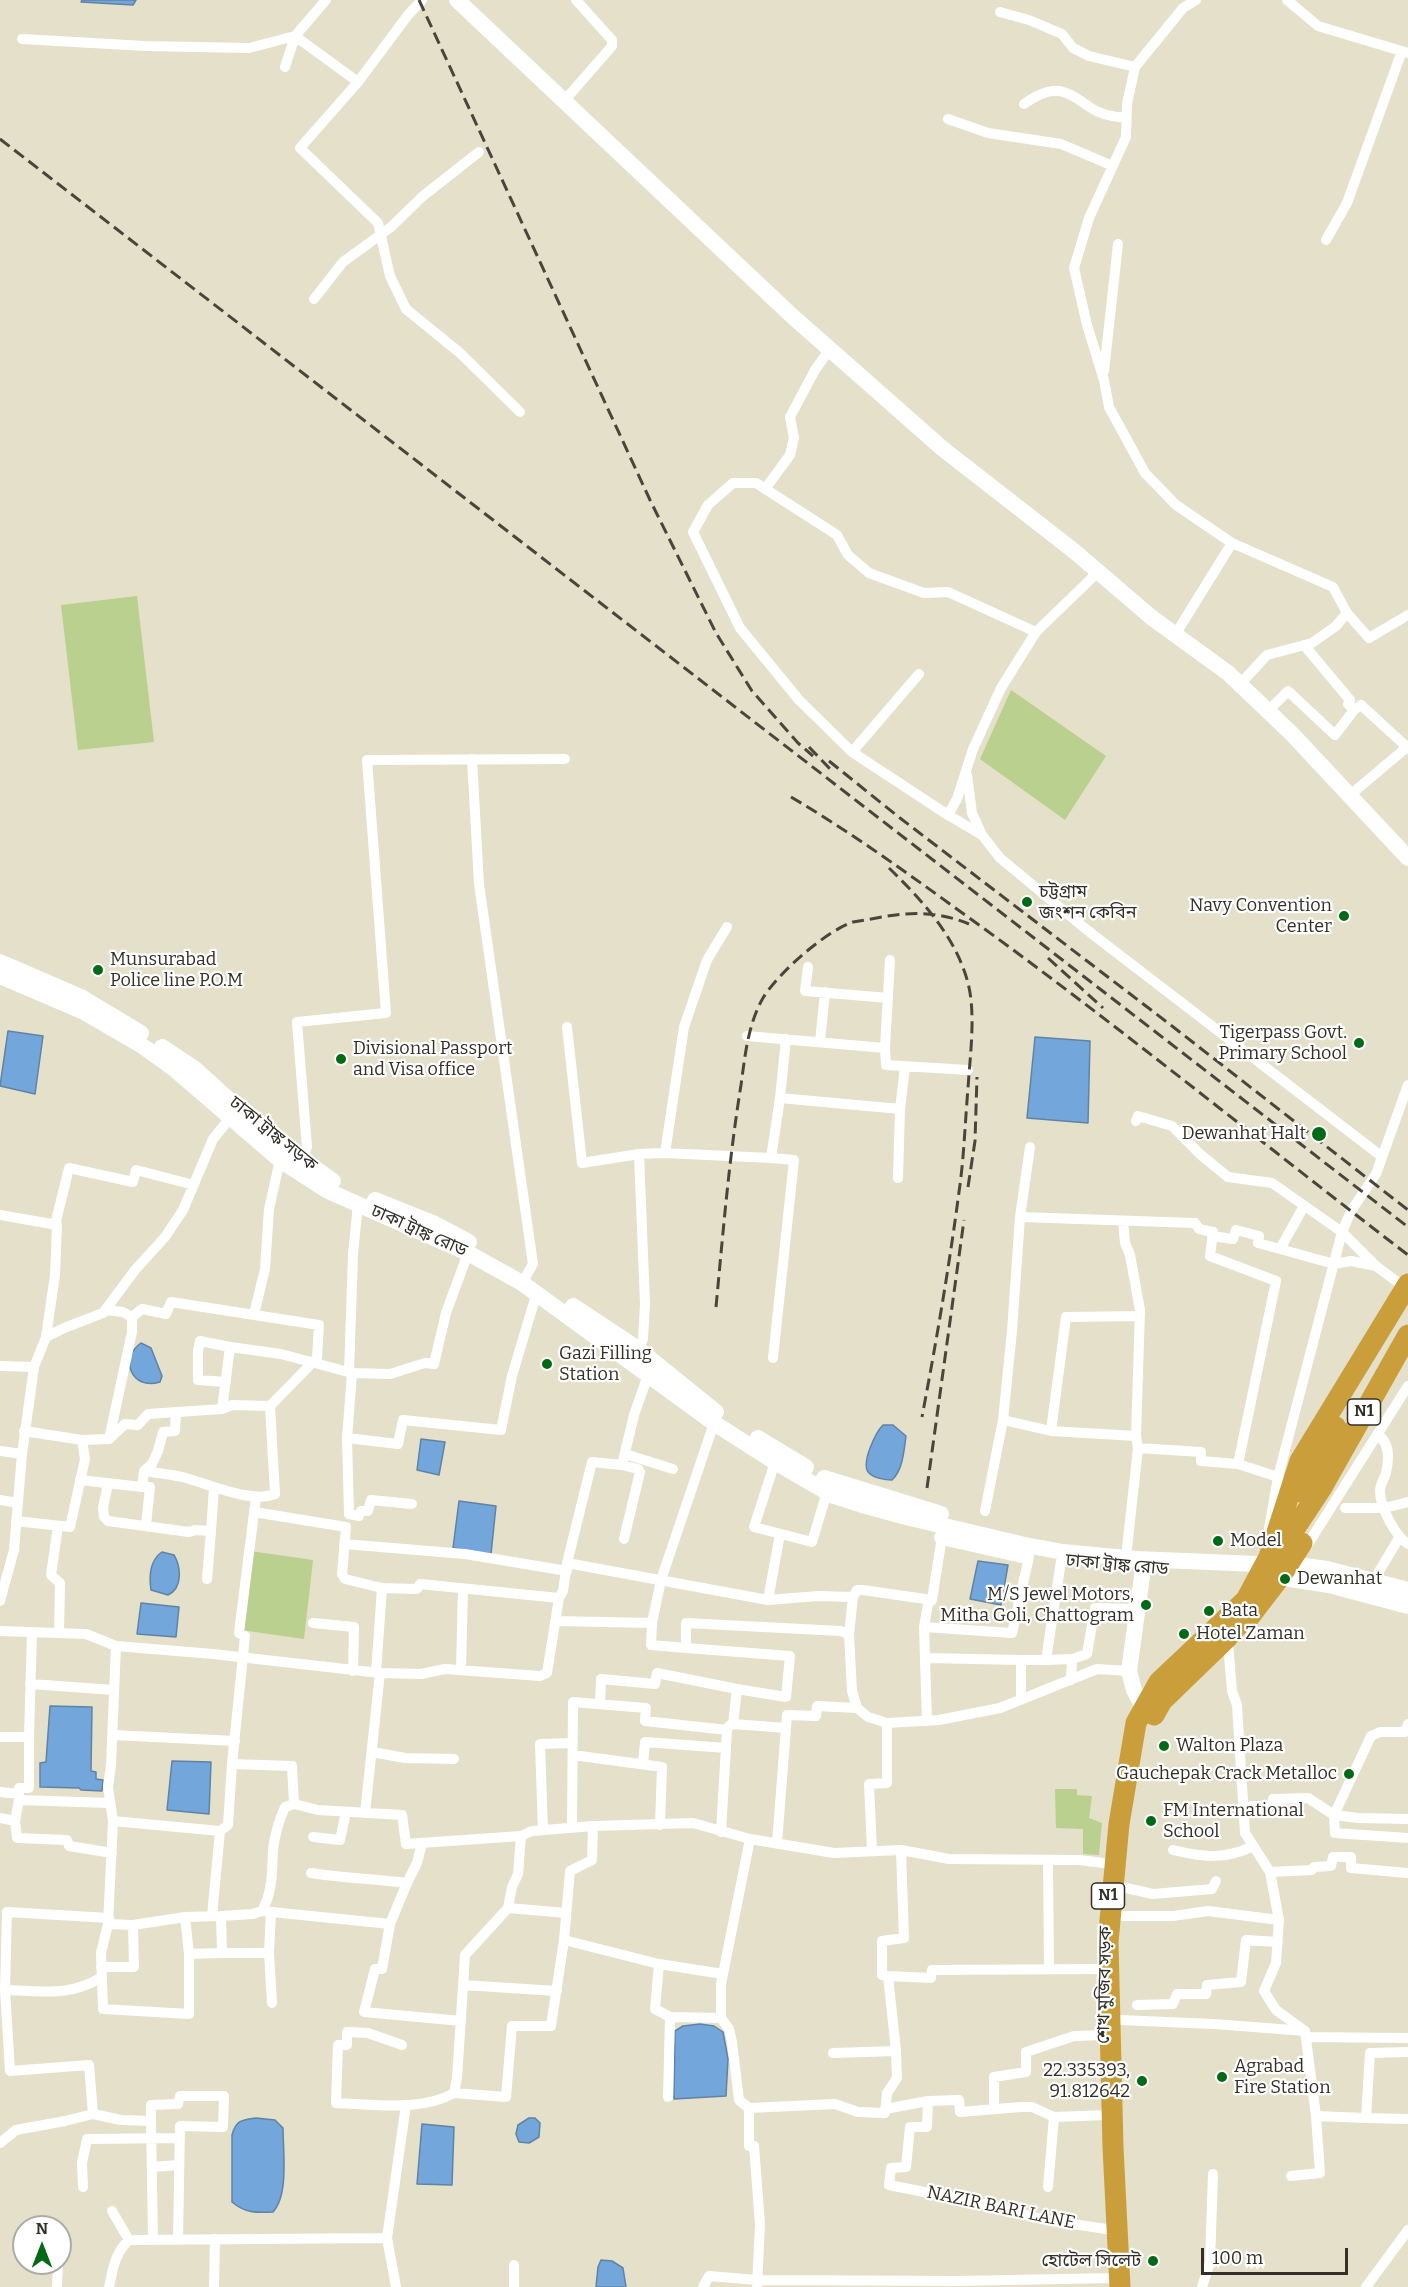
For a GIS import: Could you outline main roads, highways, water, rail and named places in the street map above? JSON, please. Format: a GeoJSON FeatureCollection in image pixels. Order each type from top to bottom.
{"type":"FeatureCollection","features":[{"type":"Feature","properties":{"kind":"highway"},"geometry":{"type":"LineString","coordinates":[[1400,1307],[1394,1291],[1408,1266]]}},
{"type":"Feature","properties":{"kind":"highway"},"geometry":{"type":"LineString","coordinates":[[1122,2285],[1117,1946],[1123,1868],[1144,1732],[1162,1701],[1227,1638],[1252,1610],[1269,1584],[1279,1561],[1302,1487],[1400,1307],[1408,1284]]}},
{"type":"Feature","properties":{"kind":"highway","name":"N1"},"geometry":{"type":"LineString","coordinates":[[1333,1496],[1408,1335]]}},
{"type":"Feature","properties":{"kind":"highway","name":"N1"},"geometry":{"type":"LineString","coordinates":[[1280,1561],[1333,1496],[1408,1364]]}},
{"type":"Feature","properties":{"kind":"highway","name":"শেখ মুজিব সড়ক"},"geometry":{"type":"LineString","coordinates":[[1144,1713],[1159,1712],[1228,1643],[1280,1561]]}},
{"type":"Feature","properties":{"kind":"highway","name":"শেখ মুজিব সড়ক"},"geometry":{"type":"LineString","coordinates":[[1122,2285],[1113,2230],[1102,1969],[1111,1864],[1130,1730],[1280,1561]]}},
{"type":"Feature","properties":{"kind":"highway","name":"শেখ মুজিব সড়ক"},"geometry":{"type":"LineString","coordinates":[[1122,2285],[1119,1970],[1122,1916],[1136,1801],[1148,1733],[1144,1713]]}},
{"type":"Feature","properties":{"kind":"main road"},"geometry":{"type":"LineString","coordinates":[[457,0],[565,99],[749,276],[943,449],[1175,634],[1228,673],[1292,734],[1408,858]]}},
{"type":"Feature","properties":{"kind":"main road","name":"ঢাকা ট্রাঙ্ক সড়ক"},"geometry":{"type":"LineString","coordinates":[[0,962],[81,997],[123,1021],[195,1069],[264,1132],[334,1182],[435,1224],[525,1279]]}},
{"type":"Feature","properties":{"kind":"main road","name":"ঢাকা ট্রাঙ্ক রোড"},"geometry":{"type":"LineString","coordinates":[[0,976],[84,1012],[141,1045],[173,1068],[280,1160],[328,1191],[525,1279],[829,1489],[846,1504],[864,1513],[942,1537],[1029,1557],[1061,1561],[1143,1569],[1280,1561],[1329,1585],[1408,1605]]}},
{"type":"Feature","properties":{"kind":"main road","name":"ঢাকা ট্রাঙ্ক রোড"},"geometry":{"type":"LineString","coordinates":[[634,1355],[648,1375],[714,1423],[775,1462],[829,1489],[884,1510],[1025,1545],[1063,1552],[1137,1559],[1305,1566],[1327,1569],[1408,1590]]}},
{"type":"Feature","properties":{"kind":"main road"},"geometry":{"type":"LineString","coordinates":[[829,1489],[1027,1536],[1127,1548],[1280,1561],[1324,1559],[1408,1580]]}},
{"type":"Feature","properties":{"kind":"main road"},"geometry":{"type":"LineString","coordinates":[[1143,1569],[1129,1671],[1144,1713]]}},
{"type":"Feature","properties":{"kind":"water"},"geometry":{"type":"Polygon","coordinates":[[[82,0],[136,0],[133,5],[81,2],[82,0]]]}},
{"type":"Feature","properties":{"kind":"water"},"geometry":{"type":"Polygon","coordinates":[[[8,1031],[43,1036],[35,1094],[0,1086],[8,1031]]]}},
{"type":"Feature","properties":{"kind":"water"},"geometry":{"type":"Polygon","coordinates":[[[1035,1037],[1090,1041],[1088,1123],[1027,1118],[1035,1037]]]}},
{"type":"Feature","properties":{"kind":"water"},"geometry":{"type":"Polygon","coordinates":[[[141,1343],[151,1348],[162,1376],[160,1382],[150,1384],[142,1382],[131,1372],[131,1357],[134,1349],[141,1343]]]}},
{"type":"Feature","properties":{"kind":"water"},"geometry":{"type":"Polygon","coordinates":[[[883,1425],[893,1425],[906,1436],[901,1465],[892,1480],[869,1473],[866,1463],[870,1448],[883,1425]]]}},
{"type":"Feature","properties":{"kind":"water"},"geometry":{"type":"Polygon","coordinates":[[[421,1439],[445,1442],[439,1475],[417,1470],[421,1439]]]}},
{"type":"Feature","properties":{"kind":"water"},"geometry":{"type":"Polygon","coordinates":[[[459,1501],[496,1506],[491,1554],[453,1548],[459,1501]]]}},
{"type":"Feature","properties":{"kind":"water"},"geometry":{"type":"Polygon","coordinates":[[[162,1552],[174,1555],[179,1571],[176,1587],[168,1595],[151,1590],[151,1569],[155,1559],[162,1552]]]}},
{"type":"Feature","properties":{"kind":"water"},"geometry":{"type":"Polygon","coordinates":[[[978,1561],[1008,1565],[1001,1605],[970,1599],[978,1561]]]}},
{"type":"Feature","properties":{"kind":"water"},"geometry":{"type":"Polygon","coordinates":[[[141,1603],[179,1607],[176,1637],[137,1634],[141,1603]]]}},
{"type":"Feature","properties":{"kind":"water"},"geometry":{"type":"Polygon","coordinates":[[[50,1706],[92,1707],[91,1771],[96,1772],[96,1779],[103,1780],[102,1791],[40,1787],[40,1763],[46,1762],[50,1706]]]}},
{"type":"Feature","properties":{"kind":"water"},"geometry":{"type":"Polygon","coordinates":[[[172,1761],[211,1762],[209,1814],[167,1810],[172,1761]]]}},
{"type":"Feature","properties":{"kind":"water"},"geometry":{"type":"Polygon","coordinates":[[[700,2024],[714,2026],[723,2032],[728,2059],[726,2096],[674,2099],[675,2031],[683,2026],[700,2024]]]}},
{"type":"Feature","properties":{"kind":"water"},"geometry":{"type":"Polygon","coordinates":[[[256,2118],[275,2120],[283,2128],[283,2184],[278,2204],[273,2212],[251,2212],[232,2202],[232,2135],[235,2126],[240,2122],[256,2118]]]}},
{"type":"Feature","properties":{"kind":"water"},"geometry":{"type":"Polygon","coordinates":[[[529,2118],[535,2118],[540,2123],[539,2137],[529,2143],[519,2142],[516,2134],[518,2125],[529,2118]]]}},
{"type":"Feature","properties":{"kind":"water"},"geometry":{"type":"Polygon","coordinates":[[[422,2124],[454,2127],[452,2185],[417,2184],[422,2124]]]}},
{"type":"Feature","properties":{"kind":"water"},"geometry":{"type":"Polygon","coordinates":[[[601,2260],[612,2261],[623,2268],[626,2287],[596,2287],[601,2260]]]}},
{"type":"Feature","properties":{"kind":"railway"},"geometry":{"type":"LineString","coordinates":[[419,0],[650,500],[716,633],[752,691],[798,743],[813,756]]}},
{"type":"Feature","properties":{"kind":"railway"},"geometry":{"type":"LineString","coordinates":[[0,139],[1408,1227]]}},
{"type":"Feature","properties":{"kind":"railway"},"geometry":{"type":"LineString","coordinates":[[809,747],[833,772]]}},
{"type":"Feature","properties":{"kind":"railway"},"geometry":{"type":"LineString","coordinates":[[829,761],[1408,1210]]}},
{"type":"Feature","properties":{"kind":"railway"},"geometry":{"type":"LineString","coordinates":[[791,797],[890,861],[1040,970],[1408,1255]]}},
{"type":"Feature","properties":{"kind":"railway"},"geometry":{"type":"LineString","coordinates":[[889,868],[925,906],[955,950],[968,983],[972,1008],[961,1179],[947,1277],[922,1417]]}},
{"type":"Feature","properties":{"kind":"railway"},"geometry":{"type":"LineString","coordinates":[[716,1307],[730,1168],[744,1063],[751,1029],[763,998],[791,965],[817,943],[853,922],[896,915],[932,914],[969,924]]}},
{"type":"Feature","properties":{"kind":"railway"},"geometry":{"type":"LineString","coordinates":[[1048,958],[1103,1008]]}},
{"type":"Feature","properties":{"kind":"railway"},"geometry":{"type":"LineString","coordinates":[[968,1187],[975,1141],[977,1077]]}},
{"type":"Feature","properties":{"kind":"railway"},"geometry":{"type":"LineString","coordinates":[[927,1488],[964,1220]]}},
{"type":"Feature","properties":{"kind":"place","name":"চট্টগ্রাম জংশন কেবিন"},"geometry":{"type":"Point","coordinates":[1027,902]}},
{"type":"Feature","properties":{"kind":"place","name":"Navy Convention Center"},"geometry":{"type":"Point","coordinates":[1344,916]}},
{"type":"Feature","properties":{"kind":"place","name":"Munsurabad Police line P.O.M"},"geometry":{"type":"Point","coordinates":[98,970]}},
{"type":"Feature","properties":{"kind":"place","name":"Tigerpass Govt. Primary School"},"geometry":{"type":"Point","coordinates":[1359,1043]}},
{"type":"Feature","properties":{"kind":"place","name":"Divisional Passport and Visa office"},"geometry":{"type":"Point","coordinates":[341,1059]}},
{"type":"Feature","properties":{"kind":"place","name":"Dewanhat Halt"},"geometry":{"type":"Point","coordinates":[1319,1134]}},
{"type":"Feature","properties":{"kind":"place","name":"Gazi Filling Station"},"geometry":{"type":"Point","coordinates":[547,1364]}},
{"type":"Feature","properties":{"kind":"place","name":"Model"},"geometry":{"type":"Point","coordinates":[1218,1541]}},
{"type":"Feature","properties":{"kind":"place","name":"Dewanhat"},"geometry":{"type":"Point","coordinates":[1285,1579]}},
{"type":"Feature","properties":{"kind":"place","name":"M/S Jewel Motors, Mitha Goli, Chattogram"},"geometry":{"type":"Point","coordinates":[1146,1605]}},
{"type":"Feature","properties":{"kind":"place","name":"Bata"},"geometry":{"type":"Point","coordinates":[1209,1611]}},
{"type":"Feature","properties":{"kind":"place","name":"Hotel Zaman"},"geometry":{"type":"Point","coordinates":[1184,1634]}},
{"type":"Feature","properties":{"kind":"place","name":"Walton Plaza"},"geometry":{"type":"Point","coordinates":[1164,1746]}},
{"type":"Feature","properties":{"kind":"place","name":"Gauchepak Crack Metalloc"},"geometry":{"type":"Point","coordinates":[1349,1774]}},
{"type":"Feature","properties":{"kind":"place","name":"FM International School"},"geometry":{"type":"Point","coordinates":[1151,1821]}},
{"type":"Feature","properties":{"kind":"place","name":"Agrabad Fire Station"},"geometry":{"type":"Point","coordinates":[1222,2077]}},
{"type":"Feature","properties":{"kind":"place","name":"22.335393, 91.812642"},"geometry":{"type":"Point","coordinates":[1142,2081]}},
{"type":"Feature","properties":{"kind":"place","name":"হোটেল সিলেট"},"geometry":{"type":"Point","coordinates":[1153,2261]}}]}
